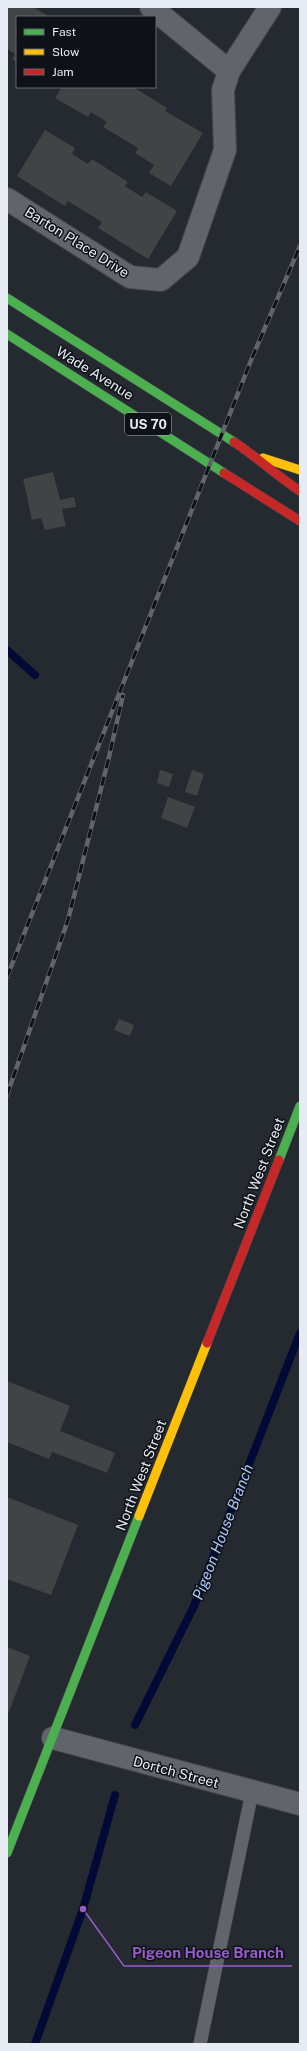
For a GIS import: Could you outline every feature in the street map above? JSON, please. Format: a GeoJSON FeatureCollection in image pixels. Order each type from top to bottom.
{"type":"FeatureCollection","features":[{"type":"Feature","properties":{"kind":"street"},"geometry":{"type":"LineString","coordinates":[[150,7],[229,71]]}},
{"type":"Feature","properties":{"kind":"street","name":"Barton Place Drive"},"geometry":{"type":"LineString","coordinates":[[7,199],[130,277],[161,280],[188,257],[225,150],[223,90],[229,71],[270,7]]}},
{"type":"Feature","properties":{"kind":"street","name":"Wade Avenue"},"geometry":{"type":"LineString","coordinates":[[7,298],[254,455]]}},
{"type":"Feature","properties":{"kind":"street","name":"Wade Avenue"},"geometry":{"type":"LineString","coordinates":[[7,334],[288,514]]}},
{"type":"Feature","properties":{"kind":"street"},"geometry":{"type":"LineString","coordinates":[[254,455],[300,470]]}},
{"type":"Feature","properties":{"kind":"street","name":"US 70"},"geometry":{"type":"LineString","coordinates":[[254,455],[284,482],[300,491]]}},
{"type":"Feature","properties":{"kind":"street"},"geometry":{"type":"LineString","coordinates":[[288,514],[300,521]]}},
{"type":"Feature","properties":{"kind":"street","name":"US 70"},"geometry":{"type":"LineString","coordinates":[[288,514],[300,527]]}},
{"type":"Feature","properties":{"kind":"street","name":"North West Street"},"geometry":{"type":"LineString","coordinates":[[7,1853],[300,1106]]}},
{"type":"Feature","properties":{"kind":"street","name":"Dortch Street"},"geometry":{"type":"LineString","coordinates":[[53,1738],[300,1804]]}},
{"type":"Feature","properties":{"kind":"lane"},"geometry":{"type":"LineString","coordinates":[[200,2044],[252,1792]]}},
{"type":"Feature","properties":{"kind":"building"},"geometry":{"type":"Polygon","coordinates":[[[7,7],[33,7],[48,16],[16,16],[16,61],[12,59],[15,54],[7,49],[7,7]]]}},
{"type":"Feature","properties":{"kind":"building"},"geometry":{"type":"Polygon","coordinates":[[[61,88],[135,88],[167,108],[165,111],[203,133],[171,186],[149,173],[154,165],[135,153],[138,148],[103,127],[107,122],[91,112],[88,117],[55,98],[61,88]]]}},
{"type":"Feature","properties":{"kind":"building"},"geometry":{"type":"Polygon","coordinates":[[[45,130],[75,148],[72,154],[88,164],[92,159],[128,182],[125,186],[142,197],[146,192],[177,211],[148,259],[98,228],[102,222],[68,201],[65,206],[17,176],[45,130]]]}},
{"type":"Feature","properties":{"kind":"building"},"geometry":{"type":"Polygon","coordinates":[[[53,472],[60,500],[74,497],[76,507],[62,509],[66,526],[45,530],[41,518],[32,520],[23,479],[53,472]]]}},
{"type":"Feature","properties":{"kind":"building"},"geometry":{"type":"Polygon","coordinates":[[[160,770],[173,774],[169,787],[157,783],[160,770]]]}},
{"type":"Feature","properties":{"kind":"building"},"geometry":{"type":"Polygon","coordinates":[[[192,770],[204,774],[197,796],[185,792],[192,770]]]}},
{"type":"Feature","properties":{"kind":"building"},"geometry":{"type":"Polygon","coordinates":[[[168,797],[195,807],[187,828],[161,818],[168,797]]]}},
{"type":"Feature","properties":{"kind":"building"},"geometry":{"type":"Polygon","coordinates":[[[119,1019],[134,1025],[130,1036],[114,1030],[119,1019]]]}},
{"type":"Feature","properties":{"kind":"building"},"geometry":{"type":"Polygon","coordinates":[[[7,1381],[70,1406],[60,1431],[115,1453],[107,1473],[52,1452],[49,1459],[7,1442],[7,1381]]]}},
{"type":"Feature","properties":{"kind":"building"},"geometry":{"type":"Polygon","coordinates":[[[7,1497],[78,1525],[51,1595],[7,1579],[7,1497]]]}},
{"type":"Feature","properties":{"kind":"building"},"geometry":{"type":"Polygon","coordinates":[[[7,1647],[30,1656],[9,1712],[7,1711],[7,1647]]]}},
{"type":"Feature","properties":{"kind":"waterway"},"geometry":{"type":"LineString","coordinates":[[7,650],[35,675]]}},
{"type":"Feature","properties":{"kind":"waterway","name":"Pigeon House Branch"},"geometry":{"type":"LineString","coordinates":[[135,1725],[194,1606],[300,1333]]}},
{"type":"Feature","properties":{"kind":"waterway","name":"Pigeon House Branch"},"geometry":{"type":"LineString","coordinates":[[35,2044],[83,1909],[115,1795]]}},
{"type":"Feature","properties":{"kind":"railway"},"geometry":{"type":"LineString","coordinates":[[7,977],[252,358],[300,246]]}},
{"type":"Feature","properties":{"kind":"railway"},"geometry":{"type":"LineString","coordinates":[[7,1095],[68,920],[123,695]]}},
{"type":"Feature","properties":{"kind":"traffic: fast"},"geometry":{"type":"LineString","coordinates":[[7,298],[234,442]]}},
{"type":"Feature","properties":{"kind":"traffic: fast"},"geometry":{"type":"LineString","coordinates":[[7,334],[224,473]]}},
{"type":"Feature","properties":{"kind":"traffic: fast"},"geometry":{"type":"LineString","coordinates":[[279,1160],[300,1106]]}},
{"type":"Feature","properties":{"kind":"traffic: fast"},"geometry":{"type":"LineString","coordinates":[[7,1853],[139,1516]]}},
{"type":"Feature","properties":{"kind":"traffic: slow"},"geometry":{"type":"LineString","coordinates":[[263,458],[300,470]]}},
{"type":"Feature","properties":{"kind":"traffic: slow"},"geometry":{"type":"LineString","coordinates":[[139,1516],[207,1343]]}},
{"type":"Feature","properties":{"kind":"traffic: jam"},"geometry":{"type":"LineString","coordinates":[[234,442],[300,491]]}},
{"type":"Feature","properties":{"kind":"traffic: jam"},"geometry":{"type":"LineString","coordinates":[[224,473],[300,521]]}},
{"type":"Feature","properties":{"kind":"traffic: jam"},"geometry":{"type":"LineString","coordinates":[[207,1343],[279,1160]]}},
{"type":"Feature","properties":{"kind":"place","name":"Pigeon House Branch"},"geometry":{"type":"Point","coordinates":[83,1909]}}]}
